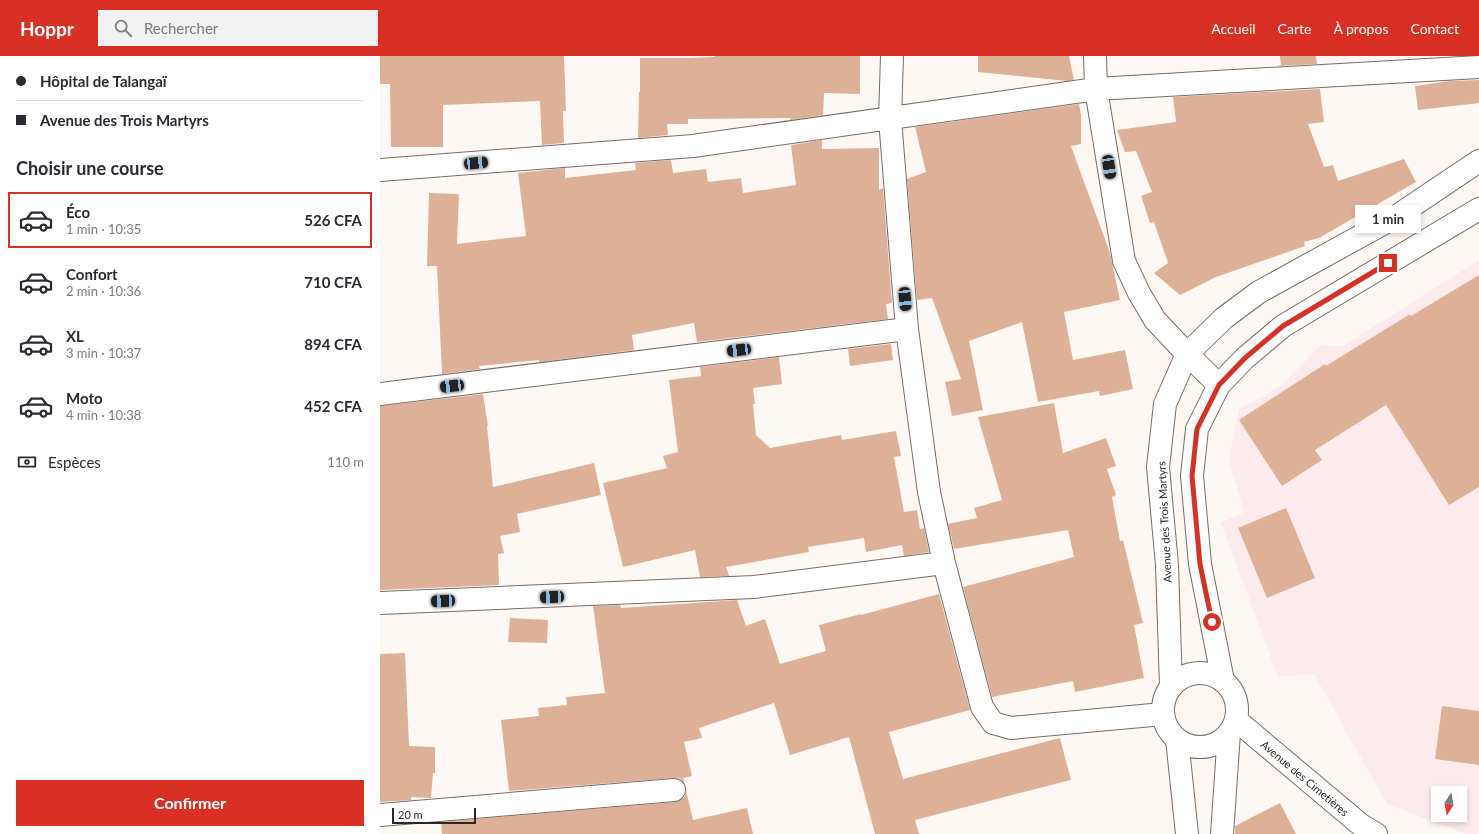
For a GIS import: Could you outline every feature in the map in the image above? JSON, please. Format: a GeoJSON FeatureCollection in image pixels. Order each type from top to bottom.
{"type":"FeatureCollection","features":[{"type":"Feature","properties":{"kind":"main road"},"geometry":{"type":"LineString","coordinates":[[892,56],[890,119],[907,329],[929,492],[944,563],[982,707],[993,723],[1011,728],[1163,714]]}},
{"type":"Feature","properties":{"kind":"main road"},"geometry":{"type":"LineString","coordinates":[[1095,56],[1096,89],[1124,260],[1139,293],[1155,320],[1219,385]]}},
{"type":"Feature","properties":{"kind":"main road"},"geometry":{"type":"LineString","coordinates":[[380,170],[693,146],[1096,89],[1479,67]]}},
{"type":"Feature","properties":{"kind":"main road","name":"Avenue des Trois Martyrs"},"geometry":{"type":"LineString","coordinates":[[1171,687],[1167,565],[1158,468],[1165,404],[1187,354],[1224,318],[1259,292],[1397,216],[1479,161]]}},
{"type":"Feature","properties":{"kind":"main road"},"geometry":{"type":"LineString","coordinates":[[1223,681],[1200,564],[1192,476],[1197,429],[1219,385],[1245,358],[1283,326],[1479,209]]}},
{"type":"Feature","properties":{"kind":"main road"},"geometry":{"type":"LineString","coordinates":[[380,394],[907,329]]}},
{"type":"Feature","properties":{"kind":"main road"},"geometry":{"type":"LineString","coordinates":[[380,603],[754,587],[944,563]]}},
{"type":"Feature","properties":{"kind":"main road"},"geometry":{"type":"LineString","coordinates":[[1222,834],[1233,727],[1238,706],[1233,692],[1223,681],[1211,674],[1196,673],[1182,677],[1171,687],[1164,700],[1163,714],[1167,728],[1177,739],[1190,746],[1204,747],[1218,743],[1233,727]]}},
{"type":"Feature","properties":{"kind":"main road","name":"Avenue des Cimetières"},"geometry":{"type":"LineString","coordinates":[[1233,727],[1376,834]]}},
{"type":"Feature","properties":{"kind":"main road"},"geometry":{"type":"LineString","coordinates":[[1177,739],[1187,834]]}},
{"type":"Feature","properties":{"kind":"main road"},"geometry":{"type":"LineString","coordinates":[[380,815],[674,790]]}},
{"type":"Feature","properties":{"kind":"shaded area"},"geometry":{"type":"Polygon","coordinates":[[[1479,260],[1479,834],[1465,834],[1434,822],[1467,822],[1467,786],[1431,786],[1431,821],[1387,804],[1314,674],[1278,677],[1221,523],[1244,512],[1229,461],[1239,409],[1282,385],[1321,345],[1343,346],[1479,260]]]}},
{"type":"Feature","properties":{"kind":"building"},"geometry":{"type":"Polygon","coordinates":[[[380,56],[564,56],[566,111],[563,111],[564,143],[542,145],[540,101],[443,105],[443,147],[391,147],[390,84],[380,84],[380,56]]]}},
{"type":"Feature","properties":{"kind":"building"},"geometry":{"type":"Polygon","coordinates":[[[715,56],[860,56],[860,94],[824,93],[823,115],[790,120],[790,118],[688,119],[688,124],[667,124],[668,135],[638,138],[640,58],[690,58],[715,56]]]}},
{"type":"Feature","properties":{"kind":"building"},"geometry":{"type":"Polygon","coordinates":[[[978,56],[1069,56],[1074,80],[1067,81],[978,72],[978,56]]]}},
{"type":"Feature","properties":{"kind":"building"},"geometry":{"type":"Polygon","coordinates":[[[1280,56],[1316,56],[1317,64],[1277,66],[1281,65],[1280,56]]]}},
{"type":"Feature","properties":{"kind":"building"},"geometry":{"type":"Polygon","coordinates":[[[1479,80],[1479,103],[1418,110],[1415,86],[1450,81],[1479,80]]]}},
{"type":"Feature","properties":{"kind":"building"},"geometry":{"type":"Polygon","coordinates":[[[1320,89],[1324,122],[1308,124],[1324,167],[1333,165],[1338,181],[1404,159],[1416,182],[1319,238],[1304,242],[1305,246],[1216,277],[1180,295],[1154,273],[1168,263],[1154,222],[1150,223],[1141,196],[1152,192],[1136,151],[1125,152],[1117,130],[1176,122],[1173,97],[1320,89]]]}},
{"type":"Feature","properties":{"kind":"building"},"geometry":{"type":"Polygon","coordinates":[[[1079,104],[1081,115],[1081,144],[1071,146],[1110,253],[1120,300],[1064,312],[1073,360],[1125,350],[1133,389],[1100,396],[1099,391],[1038,402],[1022,322],[969,341],[983,410],[952,416],[945,382],[961,379],[932,298],[917,300],[907,179],[926,172],[915,127],[1079,104]]]}},
{"type":"Feature","properties":{"kind":"building"},"geometry":{"type":"Polygon","coordinates":[[[822,140],[822,149],[879,148],[879,190],[883,188],[892,303],[886,304],[888,319],[697,342],[694,323],[632,335],[634,350],[539,362],[539,360],[479,366],[480,369],[442,374],[437,266],[427,266],[429,193],[459,194],[457,244],[526,236],[518,173],[565,168],[565,178],[636,170],[635,163],[671,160],[673,173],[706,169],[708,182],[741,178],[743,193],[796,185],[791,145],[822,140]]]}},
{"type":"Feature","properties":{"kind":"building"},"geometry":{"type":"Polygon","coordinates":[[[1479,275],[1479,487],[1449,505],[1386,405],[1315,450],[1322,460],[1282,486],[1239,420],[1325,364],[1326,366],[1410,314],[1411,316],[1479,275]]]}},
{"type":"Feature","properties":{"kind":"building"},"geometry":{"type":"Polygon","coordinates":[[[891,344],[893,360],[850,366],[848,349],[891,344]]]}},
{"type":"Feature","properties":{"kind":"building"},"geometry":{"type":"Polygon","coordinates":[[[779,357],[782,384],[753,388],[756,435],[770,448],[841,435],[842,440],[896,431],[901,456],[894,457],[904,512],[917,510],[920,529],[924,528],[929,552],[904,556],[902,545],[866,552],[864,538],[808,547],[809,552],[726,567],[729,576],[700,577],[695,550],[623,567],[603,483],[667,468],[663,456],[678,452],[669,380],[701,376],[700,367],[779,357]]]}},
{"type":"Feature","properties":{"kind":"building"},"geometry":{"type":"Polygon","coordinates":[[[483,394],[488,426],[493,487],[594,463],[601,495],[517,514],[520,532],[500,536],[504,553],[498,554],[499,585],[380,590],[380,406],[483,394]]]}},
{"type":"Feature","properties":{"kind":"building"},"geometry":{"type":"Polygon","coordinates":[[[1054,403],[1063,453],[1106,438],[1116,466],[1107,469],[1116,495],[1112,497],[1120,541],[1123,540],[1143,623],[1134,625],[1144,678],[1075,692],[1073,681],[992,697],[963,587],[1074,557],[1068,530],[954,549],[948,524],[977,518],[974,508],[1002,500],[978,417],[1054,403]]]}},
{"type":"Feature","properties":{"kind":"building"},"geometry":{"type":"Polygon","coordinates":[[[1286,508],[1315,578],[1267,598],[1238,528],[1286,508]]]}},
{"type":"Feature","properties":{"kind":"building"},"geometry":{"type":"Polygon","coordinates":[[[939,594],[970,710],[889,732],[903,779],[1060,738],[1071,780],[915,820],[919,834],[875,834],[849,737],[790,755],[774,703],[699,728],[702,738],[684,742],[692,776],[683,778],[685,785],[680,779],[673,778],[509,791],[501,720],[539,716],[538,708],[567,705],[566,697],[605,693],[593,606],[620,605],[621,608],[737,600],[746,626],[765,619],[780,664],[826,651],[819,625],[939,594]]]}},
{"type":"Feature","properties":{"kind":"building"},"geometry":{"type":"Polygon","coordinates":[[[510,618],[548,620],[547,643],[508,642],[510,618]]]}},
{"type":"Feature","properties":{"kind":"building"},"geometry":{"type":"Polygon","coordinates":[[[405,653],[409,746],[435,747],[435,773],[433,773],[431,798],[411,797],[411,800],[380,802],[380,654],[405,653]]]}},
{"type":"Feature","properties":{"kind":"building"},"geometry":{"type":"Polygon","coordinates":[[[1442,706],[1479,711],[1479,765],[1435,759],[1442,706]]]}},
{"type":"Feature","properties":{"kind":"building"},"geometry":{"type":"Polygon","coordinates":[[[686,790],[693,820],[747,808],[753,834],[442,834],[441,822],[675,802],[681,800],[685,796],[686,790]]]}},
{"type":"Feature","properties":{"kind":"building"},"geometry":{"type":"Polygon","coordinates":[[[1280,803],[1296,834],[1235,834],[1235,826],[1280,803]]]}},
{"type":"Feature","properties":{"kind":"route"},"geometry":{"type":"LineString","coordinates":[[1212,622],[1200,564],[1192,476],[1197,429],[1219,385],[1245,358],[1283,326],[1388,263]]}}]}
